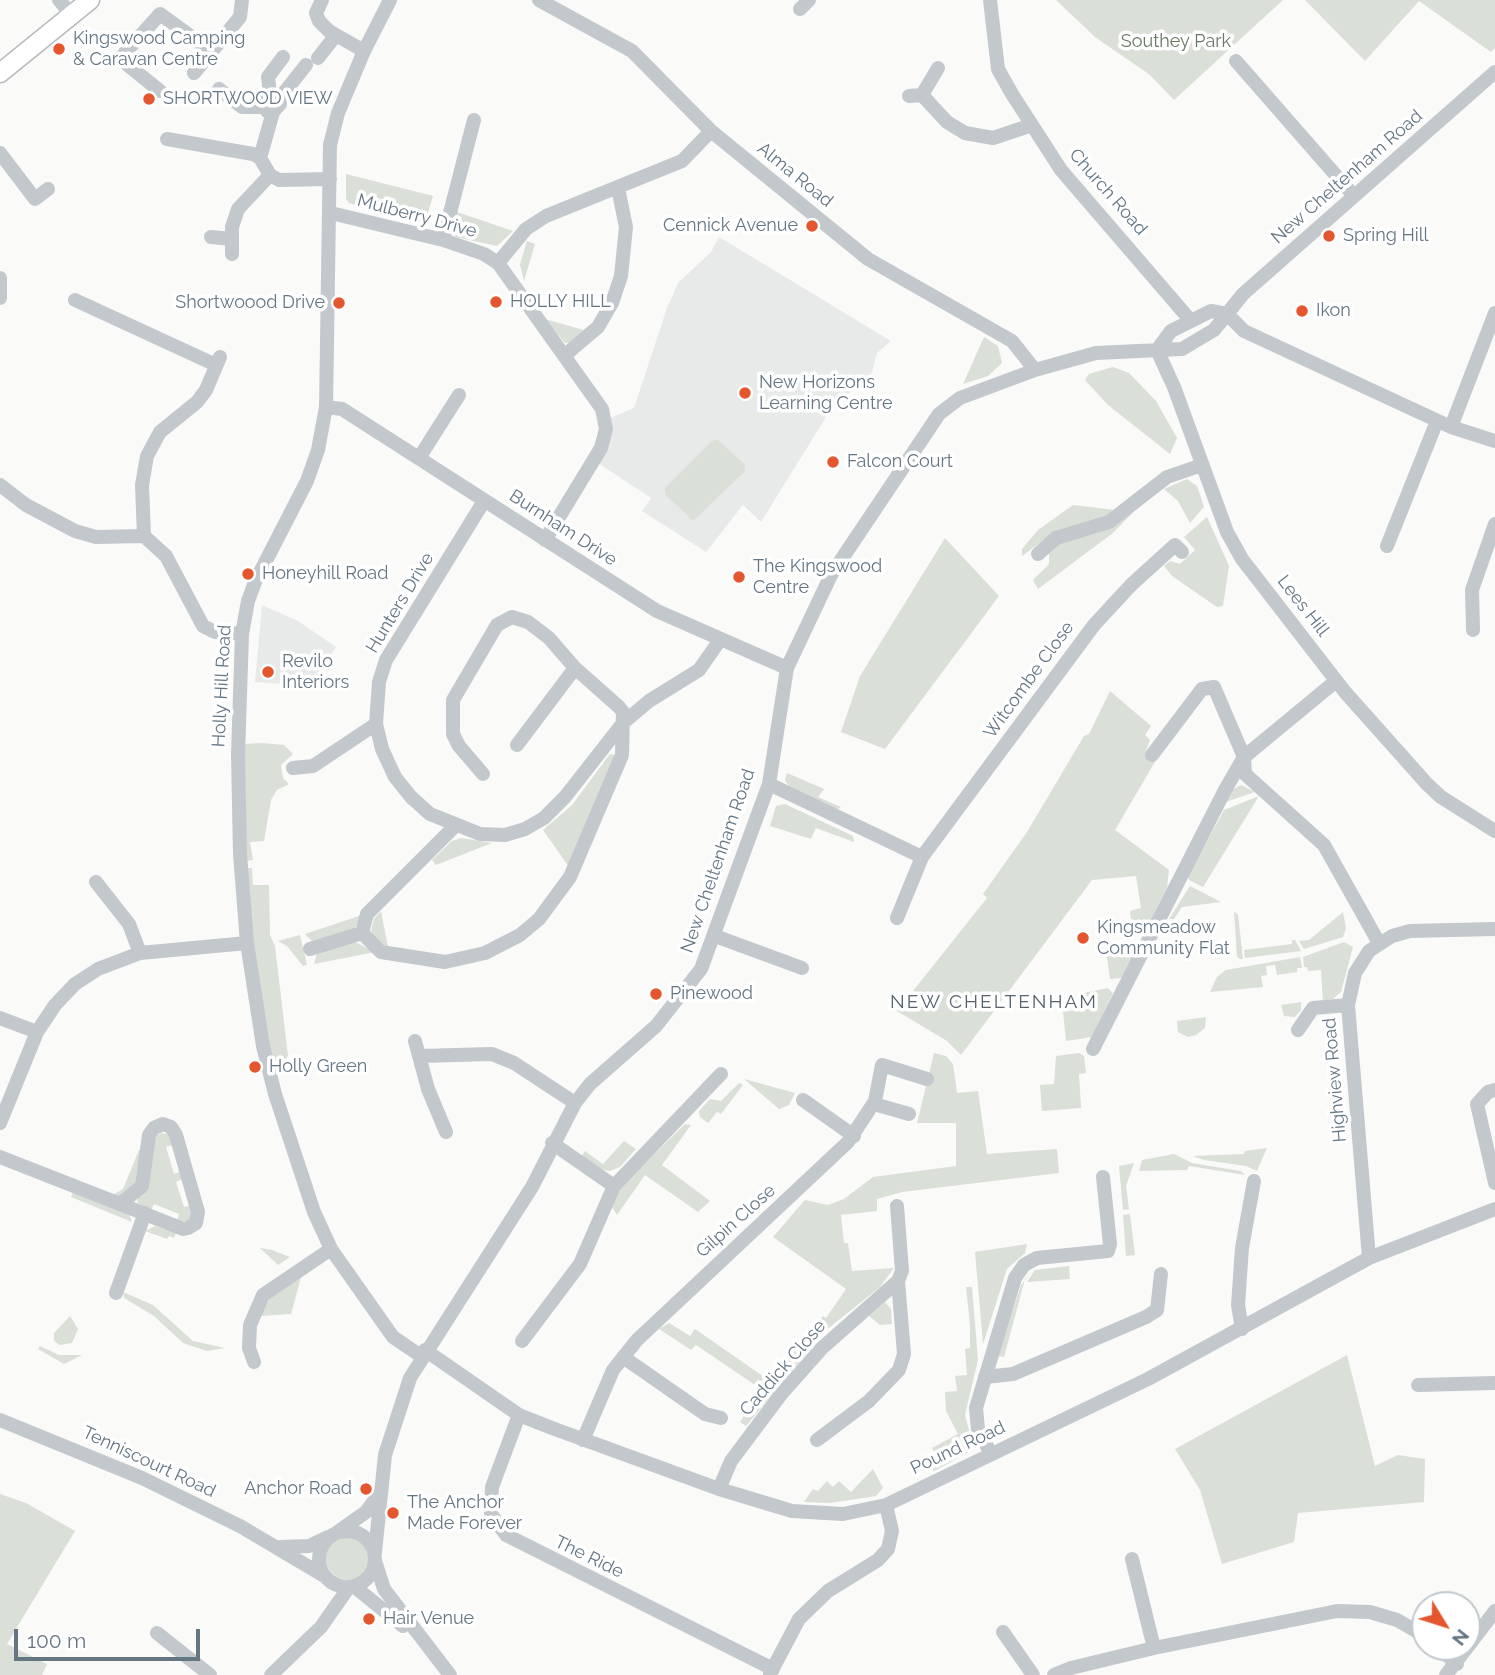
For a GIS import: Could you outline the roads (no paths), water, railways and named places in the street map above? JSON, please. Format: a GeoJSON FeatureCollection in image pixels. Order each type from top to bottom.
{"type":"FeatureCollection","features":[{"type":"Feature","properties":{"kind":"main road"},"geometry":{"type":"LineString","coordinates":[[0,73],[90,0]]}},
{"type":"Feature","properties":{"kind":"street"},"geometry":{"type":"LineString","coordinates":[[59,0],[72,15]]}},
{"type":"Feature","properties":{"kind":"street"},"geometry":{"type":"LineString","coordinates":[[194,73],[240,17],[242,0]]}},
{"type":"Feature","properties":{"kind":"street"},"geometry":{"type":"LineString","coordinates":[[322,0],[316,13],[319,21],[336,35],[364,51]]}},
{"type":"Feature","properties":{"kind":"street","name":"Holly Hill Road"},"geometry":{"type":"LineString","coordinates":[[390,0],[364,51],[338,113],[330,145],[326,407],[318,450],[307,481],[255,582],[242,634],[238,755],[240,854],[247,943],[263,1046],[275,1094],[314,1212],[331,1249],[393,1337],[423,1353]]}},
{"type":"Feature","properties":{"kind":"street","name":"Alma Road"},"geometry":{"type":"LineString","coordinates":[[538,0],[632,51],[711,131],[868,259],[1012,341],[1035,370]]}},
{"type":"Feature","properties":{"kind":"street","name":"Church Road"},"geometry":{"type":"LineString","coordinates":[[990,0],[998,69],[1032,125],[1061,170],[1191,321]]}},
{"type":"Feature","properties":{"kind":"street"},"geometry":{"type":"LineString","coordinates":[[160,91],[124,62],[123,55],[160,14],[211,51]]}},
{"type":"Feature","properties":{"kind":"street"},"geometry":{"type":"LineString","coordinates":[[219,89],[242,107],[271,103],[336,35]]}},
{"type":"Feature","properties":{"kind":"street"},"geometry":{"type":"LineString","coordinates":[[283,57],[268,77],[271,103],[260,158],[270,175],[279,180],[330,179]]}},
{"type":"Feature","properties":{"kind":"street"},"geometry":{"type":"LineString","coordinates":[[1236,61],[1354,196]]}},
{"type":"Feature","properties":{"kind":"street"},"geometry":{"type":"LineString","coordinates":[[938,68],[915,95],[947,122],[965,133],[993,138],[1032,125]]}},
{"type":"Feature","properties":{"kind":"street","name":"New Cheltenham Road"},"geometry":{"type":"LineString","coordinates":[[375,1556],[386,1455],[410,1378],[423,1353],[532,1187],[552,1143],[575,1103],[590,1084],[656,1026],[682,997],[701,970],[769,784],[787,668],[831,575],[939,414],[960,398],[1035,370],[1096,353],[1182,349],[1214,330],[1243,294],[1495,73]]}},
{"type":"Feature","properties":{"kind":"street"},"geometry":{"type":"LineString","coordinates":[[443,240],[474,120]]}},
{"type":"Feature","properties":{"kind":"street"},"geometry":{"type":"LineString","coordinates":[[545,540],[601,448],[606,429],[602,409],[498,262],[526,229],[546,216],[682,161],[711,131]]}},
{"type":"Feature","properties":{"kind":"street"},"geometry":{"type":"LineString","coordinates":[[167,139],[260,158]]}},
{"type":"Feature","properties":{"kind":"street"},"geometry":{"type":"LineString","coordinates":[[0,153],[36,199],[48,188]]}},
{"type":"Feature","properties":{"kind":"street"},"geometry":{"type":"LineString","coordinates":[[211,237],[232,247],[232,227],[238,209],[270,175]]}},
{"type":"Feature","properties":{"kind":"street"},"geometry":{"type":"LineString","coordinates":[[565,356],[598,327],[612,303],[621,276],[626,227],[618,188]]}},
{"type":"Feature","properties":{"kind":"street","name":"Mulberry Drive"},"geometry":{"type":"LineString","coordinates":[[331,213],[443,240],[484,254],[498,262]]}},
{"type":"Feature","properties":{"kind":"street"},"geometry":{"type":"LineString","coordinates":[[0,278],[0,298]]}},
{"type":"Feature","properties":{"kind":"street"},"geometry":{"type":"LineString","coordinates":[[75,300],[218,361],[206,390],[197,402],[160,432],[147,456],[142,485],[144,536]]}},
{"type":"Feature","properties":{"kind":"street"},"geometry":{"type":"LineString","coordinates":[[1157,350],[1171,331],[1211,311],[1227,314],[1244,331],[1437,421],[1495,441]]}},
{"type":"Feature","properties":{"kind":"street"},"geometry":{"type":"LineString","coordinates":[[1451,427],[1495,313]]}},
{"type":"Feature","properties":{"kind":"street","name":"Lees Hill"},"geometry":{"type":"LineString","coordinates":[[1157,350],[1227,532],[1242,559],[1336,681],[1427,784],[1441,797],[1495,831]]}},
{"type":"Feature","properties":{"kind":"street"},"geometry":{"type":"LineString","coordinates":[[419,458],[459,395]]}},
{"type":"Feature","properties":{"kind":"street","name":"Burnham Drive"},"geometry":{"type":"LineString","coordinates":[[326,407],[342,409],[657,611],[787,668]]}},
{"type":"Feature","properties":{"kind":"street"},"geometry":{"type":"LineString","coordinates":[[1387,546],[1437,421]]}},
{"type":"Feature","properties":{"kind":"street"},"geometry":{"type":"LineString","coordinates":[[1038,554],[1056,538],[1109,522],[1167,477],[1202,465]]}},
{"type":"Feature","properties":{"kind":"street"},"geometry":{"type":"LineString","coordinates":[[0,485],[26,505],[75,531],[96,537],[144,536],[166,556],[203,626],[215,632],[242,634]]}},
{"type":"Feature","properties":{"kind":"street","name":"Hunters Drive"},"geometry":{"type":"LineString","coordinates":[[484,501],[386,660],[379,682],[376,724],[395,777],[411,797],[430,814],[480,834],[505,835],[544,818],[565,797],[623,723],[649,701],[699,670],[720,640]]}},
{"type":"Feature","properties":{"kind":"street"},"geometry":{"type":"LineString","coordinates":[[1473,630],[1472,590],[1495,524]]}},
{"type":"Feature","properties":{"kind":"street","name":"Witcombe Close"},"geometry":{"type":"LineString","coordinates":[[897,918],[922,858],[1094,625],[1130,585],[1175,545],[1182,552]]}},
{"type":"Feature","properties":{"kind":"street"},"geometry":{"type":"LineString","coordinates":[[362,933],[381,952],[445,962],[485,953],[520,935],[539,919],[570,877],[622,755],[623,712],[575,668],[550,638],[527,622],[512,617],[497,625],[453,700],[451,716],[459,746],[483,774]]}},
{"type":"Feature","properties":{"kind":"street"},"geometry":{"type":"LineString","coordinates":[[517,745],[575,668]]}},
{"type":"Feature","properties":{"kind":"street"},"geometry":{"type":"LineString","coordinates":[[1093,1049],[1244,757],[1336,681]]}},
{"type":"Feature","properties":{"kind":"street"},"geometry":{"type":"LineString","coordinates":[[1152,755],[1202,689],[1214,687],[1244,757],[1245,774],[1324,845],[1379,943],[1410,931],[1495,929]]}},
{"type":"Feature","properties":{"kind":"street"},"geometry":{"type":"LineString","coordinates":[[293,768],[313,766],[376,724]]}},
{"type":"Feature","properties":{"kind":"street"},"geometry":{"type":"LineString","coordinates":[[769,784],[922,858]]}},
{"type":"Feature","properties":{"kind":"street"},"geometry":{"type":"LineString","coordinates":[[362,933],[367,914],[455,826]]}},
{"type":"Feature","properties":{"kind":"street"},"geometry":{"type":"LineString","coordinates":[[96,882],[129,924],[140,953]]}},
{"type":"Feature","properties":{"kind":"street"},"geometry":{"type":"LineString","coordinates":[[310,949],[362,933]]}},
{"type":"Feature","properties":{"kind":"street"},"geometry":{"type":"LineString","coordinates":[[715,936],[802,968]]}},
{"type":"Feature","properties":{"kind":"street"},"geometry":{"type":"LineString","coordinates":[[0,1123],[37,1032],[55,1005],[75,984],[98,969],[140,953],[247,943]]}},
{"type":"Feature","properties":{"kind":"street","name":"Highview Road"},"geometry":{"type":"LineString","coordinates":[[1369,1258],[1348,1005],[1355,973],[1379,943]]}},
{"type":"Feature","properties":{"kind":"street"},"geometry":{"type":"LineString","coordinates":[[1298,1030],[1313,1008],[1348,1005]]}},
{"type":"Feature","properties":{"kind":"street"},"geometry":{"type":"LineString","coordinates":[[0,1017],[37,1032]]}},
{"type":"Feature","properties":{"kind":"street"},"geometry":{"type":"LineString","coordinates":[[415,1041],[428,1089],[446,1132]]}},
{"type":"Feature","properties":{"kind":"street"},"geometry":{"type":"LineString","coordinates":[[420,1056],[492,1054],[514,1063],[575,1103]]}},
{"type":"Feature","properties":{"kind":"street","name":"Gilpin Close"},"geometry":{"type":"LineString","coordinates":[[583,1440],[613,1370],[623,1357],[664,1312],[854,1136],[874,1104],[882,1065],[927,1079]]}},
{"type":"Feature","properties":{"kind":"street"},"geometry":{"type":"LineString","coordinates":[[522,1341],[580,1264],[614,1186],[721,1074]]}},
{"type":"Feature","properties":{"kind":"street"},"geometry":{"type":"LineString","coordinates":[[1495,1090],[1488,1092],[1477,1104],[1495,1183]]}},
{"type":"Feature","properties":{"kind":"street"},"geometry":{"type":"LineString","coordinates":[[803,1100],[854,1136]]}},
{"type":"Feature","properties":{"kind":"street"},"geometry":{"type":"LineString","coordinates":[[874,1104],[909,1114]]}},
{"type":"Feature","properties":{"kind":"street"},"geometry":{"type":"LineString","coordinates":[[0,1157],[120,1204],[183,1228],[191,1226],[198,1219],[177,1135],[171,1127],[163,1124],[154,1128],[149,1136],[142,1186],[120,1204]]}},
{"type":"Feature","properties":{"kind":"street"},"geometry":{"type":"LineString","coordinates":[[552,1143],[614,1186]]}},
{"type":"Feature","properties":{"kind":"street"},"geometry":{"type":"LineString","coordinates":[[991,1454],[978,1429],[975,1408],[1015,1278],[1024,1265],[1037,1258],[1108,1251],[1110,1244],[1104,1177]]}},
{"type":"Feature","properties":{"kind":"street"},"geometry":{"type":"LineString","coordinates":[[1242,1329],[1238,1306],[1242,1248],[1254,1181]]}},
{"type":"Feature","properties":{"kind":"street"},"geometry":{"type":"LineString","coordinates":[[817,1440],[869,1401],[899,1370],[904,1354],[898,1281],[902,1271],[897,1206]]}},
{"type":"Feature","properties":{"kind":"street","name":"Pound Road"},"geometry":{"type":"LineString","coordinates":[[423,1353],[519,1415],[583,1440],[719,1489],[792,1511],[842,1514],[886,1505],[1139,1384],[1369,1258],[1495,1209]]}},
{"type":"Feature","properties":{"kind":"street"},"geometry":{"type":"LineString","coordinates":[[113,1297],[145,1213]]}},
{"type":"Feature","properties":{"kind":"street"},"geometry":{"type":"LineString","coordinates":[[254,1362],[249,1348],[250,1325],[263,1294],[331,1249]]}},
{"type":"Feature","properties":{"kind":"street"},"geometry":{"type":"LineString","coordinates":[[985,1377],[1013,1374],[1146,1317],[1157,1310],[1161,1274]]}},
{"type":"Feature","properties":{"kind":"street","name":"Caddick Close"},"geometry":{"type":"LineString","coordinates":[[719,1489],[731,1461],[782,1393],[822,1348],[898,1281]]}},
{"type":"Feature","properties":{"kind":"street"},"geometry":{"type":"LineString","coordinates":[[534,1326],[547,1336]]}},
{"type":"Feature","properties":{"kind":"street"},"geometry":{"type":"LineString","coordinates":[[623,1357],[705,1414],[720,1418]]}},
{"type":"Feature","properties":{"kind":"street"},"geometry":{"type":"LineString","coordinates":[[1418,1385],[1495,1383]]}},
{"type":"Feature","properties":{"kind":"street","name":"The Ride"},"geometry":{"type":"LineString","coordinates":[[519,1415],[492,1488],[491,1514],[506,1535],[771,1672]]}},
{"type":"Feature","properties":{"kind":"street","name":"Tenniscourt Road"},"geometry":{"type":"LineString","coordinates":[[0,1420],[101,1459],[279,1546],[328,1578]]}},
{"type":"Feature","properties":{"kind":"street"},"geometry":{"type":"LineString","coordinates":[[321,1627],[333,1596],[320,1556],[334,1534],[366,1512],[380,1493]]}},
{"type":"Feature","properties":{"kind":"street"},"geometry":{"type":"LineString","coordinates":[[771,1672],[799,1619],[814,1604],[888,1549],[892,1531],[886,1505]]}},
{"type":"Feature","properties":{"kind":"street"},"geometry":{"type":"LineString","coordinates":[[334,1534],[360,1534],[375,1556],[384,1589],[450,1675]]}},
{"type":"Feature","properties":{"kind":"street","name":"Tenniscourt Road"},"geometry":{"type":"LineString","coordinates":[[279,1546],[309,1546],[334,1534]]}},
{"type":"Feature","properties":{"kind":"street"},"geometry":{"type":"LineString","coordinates":[[271,1675],[321,1627],[352,1587],[369,1577],[375,1556]]}},
{"type":"Feature","properties":{"kind":"street"},"geometry":{"type":"LineString","coordinates":[[1132,1559],[1154,1648]]}},
{"type":"Feature","properties":{"kind":"street"},"geometry":{"type":"LineString","coordinates":[[328,1578],[352,1587],[423,1643]]}},
{"type":"Feature","properties":{"kind":"street"},"geometry":{"type":"LineString","coordinates":[[1054,1675],[1071,1668],[1154,1648],[1337,1611],[1370,1612],[1397,1620],[1411,1628]]}},
{"type":"Feature","properties":{"kind":"street"},"geometry":{"type":"LineString","coordinates":[[1446,1675],[1491,1629],[1495,1611]]}},
{"type":"Feature","properties":{"kind":"street"},"geometry":{"type":"LineString","coordinates":[[1003,1632],[1033,1675]]}},
{"type":"Feature","properties":{"kind":"street"},"geometry":{"type":"LineString","coordinates":[[158,1633],[210,1675]]}},
{"type":"Feature","properties":{"kind":"street"},"geometry":{"type":"LineString","coordinates":[[1453,1661],[1457,1664]]}},
{"type":"Feature","properties":{"kind":"place","name":"Kingswood Camping & Caravan Centre"},"geometry":{"type":"Point","coordinates":[59,49]}},
{"type":"Feature","properties":{"kind":"place","name":"SHORTWOOD VIEW"},"geometry":{"type":"Point","coordinates":[149,99]}},
{"type":"Feature","properties":{"kind":"place","name":"Cennick Avenue"},"geometry":{"type":"Point","coordinates":[812,226]}},
{"type":"Feature","properties":{"kind":"place","name":"Spring Hill"},"geometry":{"type":"Point","coordinates":[1329,236]}},
{"type":"Feature","properties":{"kind":"place","name":"HOLLY HILL"},"geometry":{"type":"Point","coordinates":[496,302]}},
{"type":"Feature","properties":{"kind":"place","name":"Shortwoood Drive"},"geometry":{"type":"Point","coordinates":[339,303]}},
{"type":"Feature","properties":{"kind":"place","name":"Ikon"},"geometry":{"type":"Point","coordinates":[1302,311]}},
{"type":"Feature","properties":{"kind":"place","name":"New Horizons Learning Centre"},"geometry":{"type":"Point","coordinates":[745,393]}},
{"type":"Feature","properties":{"kind":"place","name":"Falcon Court"},"geometry":{"type":"Point","coordinates":[833,462]}},
{"type":"Feature","properties":{"kind":"place","name":"Honeyhill Road"},"geometry":{"type":"Point","coordinates":[248,574]}},
{"type":"Feature","properties":{"kind":"place","name":"The Kingswood Centre"},"geometry":{"type":"Point","coordinates":[739,577]}},
{"type":"Feature","properties":{"kind":"place","name":"Revilo Interiors"},"geometry":{"type":"Point","coordinates":[268,672]}},
{"type":"Feature","properties":{"kind":"place","name":"Kingsmeadow Community Flat"},"geometry":{"type":"Point","coordinates":[1083,938]}},
{"type":"Feature","properties":{"kind":"place","name":"Pinewood"},"geometry":{"type":"Point","coordinates":[656,994]}},
{"type":"Feature","properties":{"kind":"place","name":"Holly Green"},"geometry":{"type":"Point","coordinates":[255,1067]}},
{"type":"Feature","properties":{"kind":"place","name":"Anchor Road"},"geometry":{"type":"Point","coordinates":[366,1489]}},
{"type":"Feature","properties":{"kind":"place","name":"The Anchor Made Forever"},"geometry":{"type":"Point","coordinates":[393,1513]}},
{"type":"Feature","properties":{"kind":"place","name":"Hair Venue"},"geometry":{"type":"Point","coordinates":[369,1619]}},
{"type":"Feature","properties":{"kind":"district","name":"NEW CHELTENHAM"},"geometry":{"type":"Point","coordinates":[994,1002]}},
{"type":"Feature","properties":{"kind":"park label","name":"Southey Park"},"geometry":{"type":"Point","coordinates":[1176,42]}}]}
